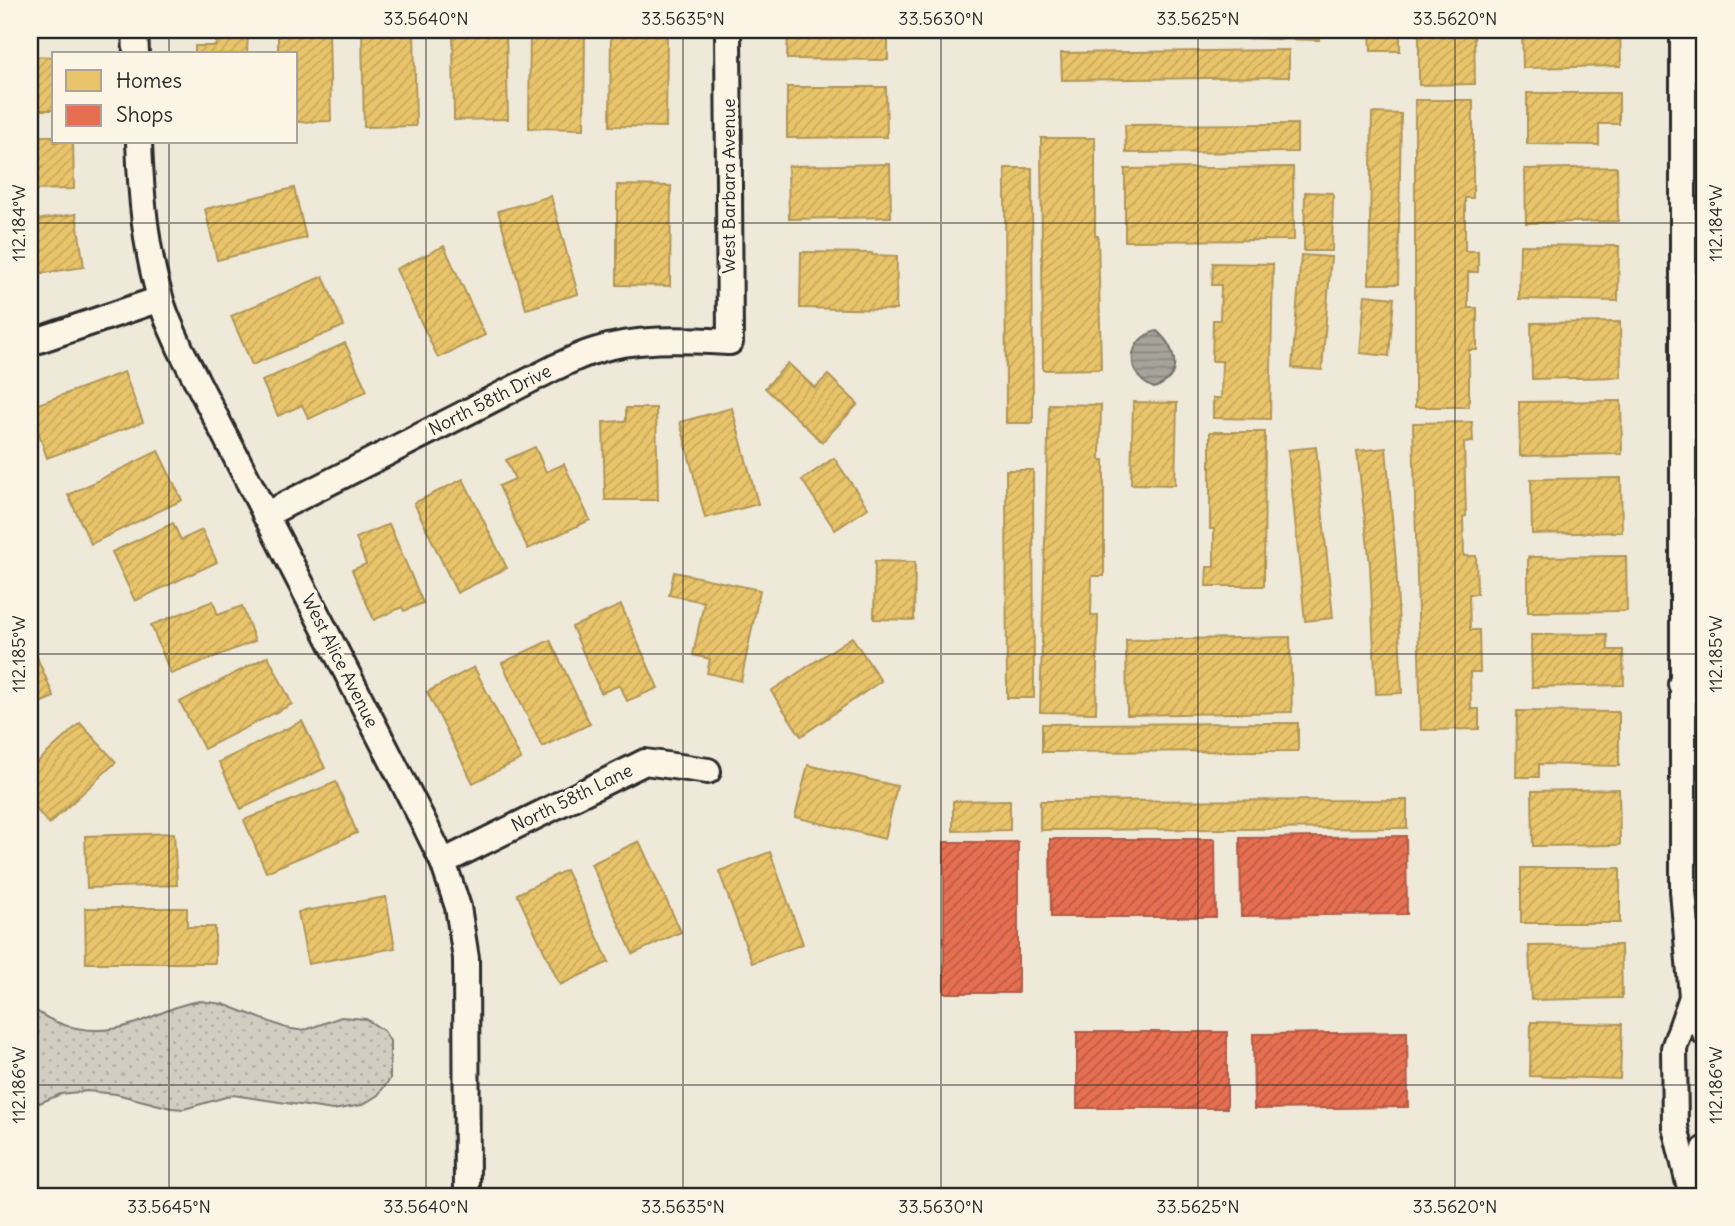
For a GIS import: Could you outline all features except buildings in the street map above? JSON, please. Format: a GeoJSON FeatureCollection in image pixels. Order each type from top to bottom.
{"type":"FeatureCollection","features":[{"type":"Feature","properties":{"kind":"street"},"geometry":{"type":"LineString","coordinates":[[135,30],[136,52]]}},
{"type":"Feature","properties":{"kind":"street","name":"West Barbara Avenue"},"geometry":{"type":"LineString","coordinates":[[728,30],[730,342]]}},
{"type":"Feature","properties":{"kind":"street"},"geometry":{"type":"LineString","coordinates":[[1683,30],[1693,684],[1682,891],[1692,997],[1705,1033]]}},
{"type":"Feature","properties":{"kind":"street","name":"West Alice Avenue"},"geometry":{"type":"LineString","coordinates":[[139,144],[148,244],[160,299],[180,348],[443,862],[458,907],[466,958],[467,1196]]}},
{"type":"Feature","properties":{"kind":"street"},"geometry":{"type":"LineString","coordinates":[[30,343],[160,299]]}},
{"type":"Feature","properties":{"kind":"street","name":"North 58th Drive"},"geometry":{"type":"LineString","coordinates":[[265,515],[554,368],[595,350],[635,343],[677,340],[730,342]]}},
{"type":"Feature","properties":{"kind":"street","name":"North 58th Lane"},"geometry":{"type":"LineString","coordinates":[[443,862],[645,762],[708,771]]}},
{"type":"Feature","properties":{"kind":"street"},"geometry":{"type":"LineString","coordinates":[[1692,997],[1674,1048],[1675,1127],[1693,1196]]}},
{"type":"Feature","properties":{"kind":"street"},"geometry":{"type":"LineString","coordinates":[[1693,1196],[1705,1149]]}},
{"type":"Feature","properties":{"kind":"shaded area"},"geometry":{"type":"Polygon","coordinates":[[[1157,331],[1173,354],[1174,370],[1164,383],[1154,388],[1137,375],[1133,358],[1139,341],[1157,331]]]}},
{"type":"Feature","properties":{"kind":"shaded area"},"geometry":{"type":"Polygon","coordinates":[[[200,1001],[223,1004],[298,1030],[341,1017],[366,1019],[384,1031],[390,1041],[390,1079],[378,1095],[362,1105],[333,1110],[233,1095],[184,1109],[171,1108],[116,1094],[87,1091],[61,1094],[30,1107],[30,1006],[53,1021],[79,1028],[106,1030],[133,1024],[200,1001]]]}}]}
